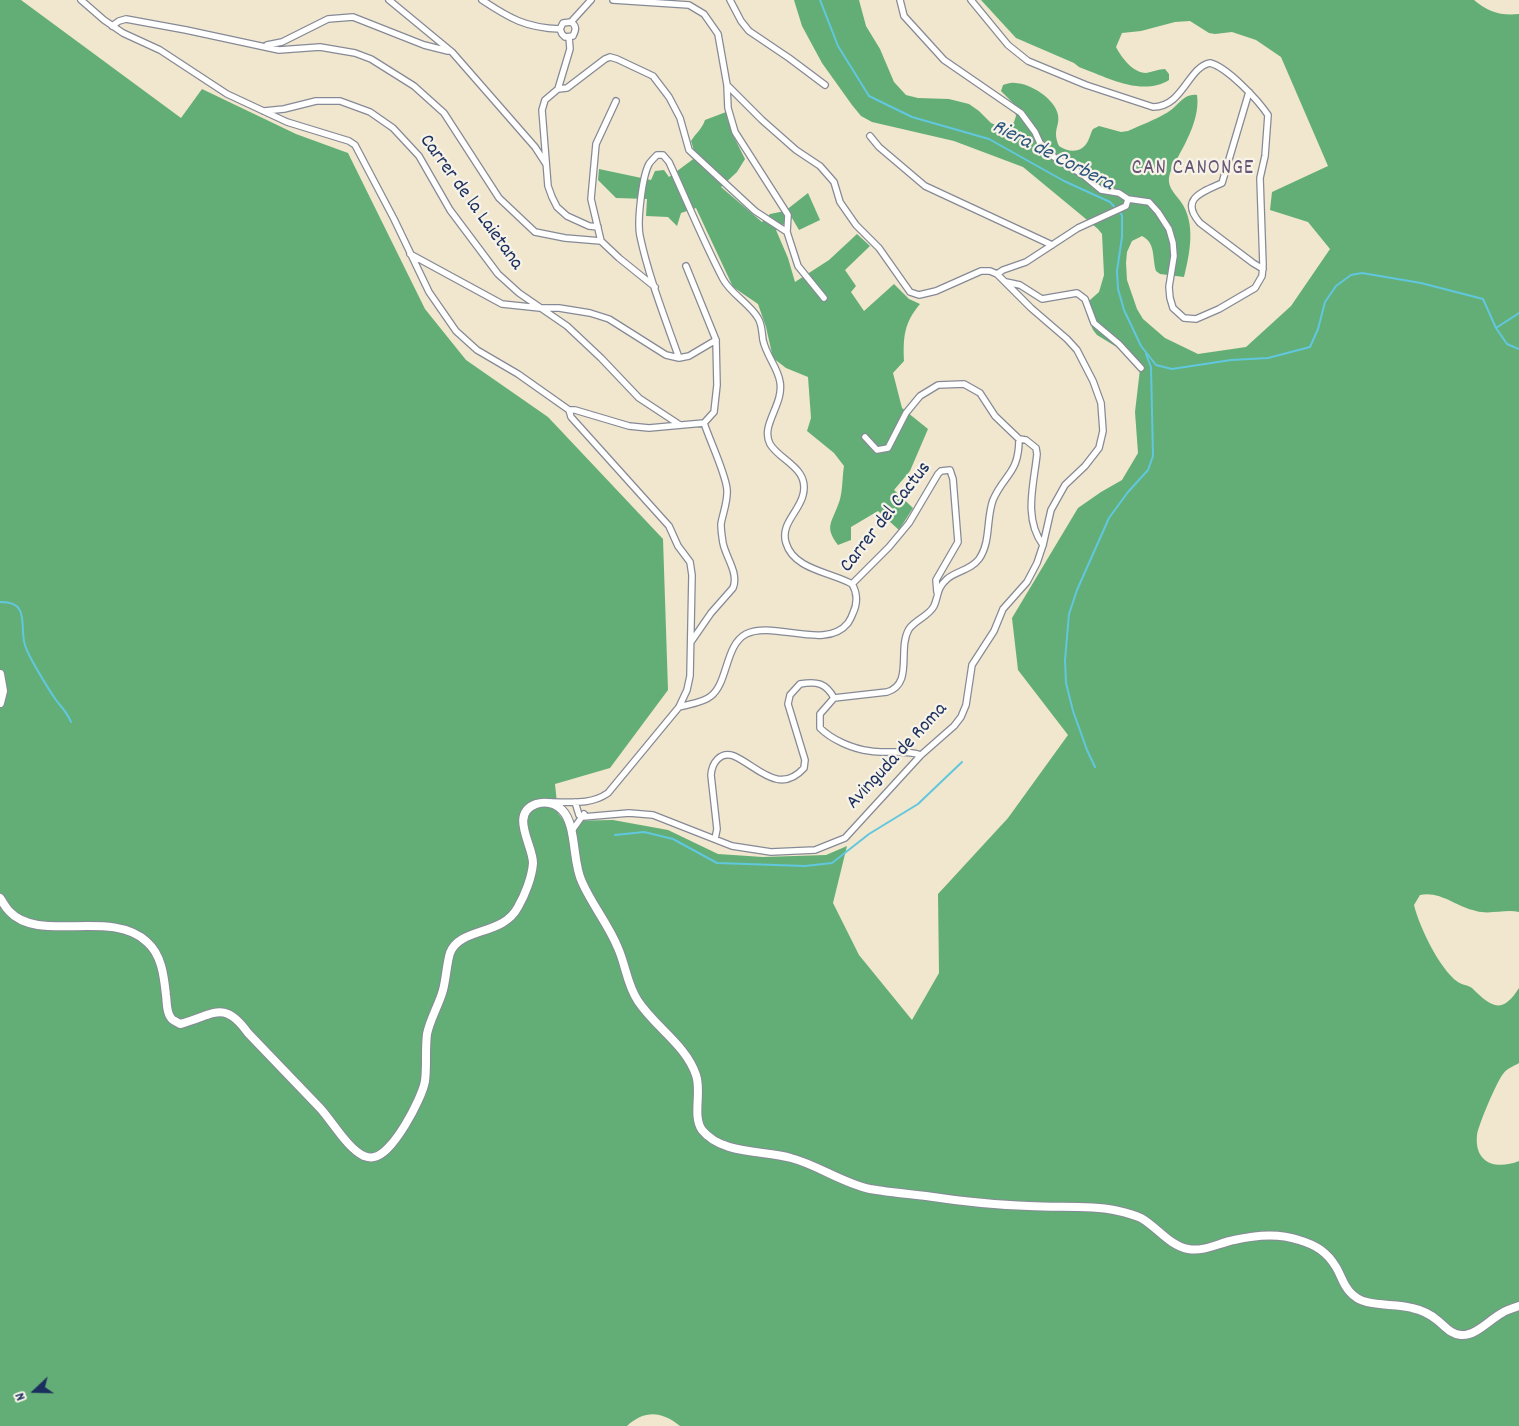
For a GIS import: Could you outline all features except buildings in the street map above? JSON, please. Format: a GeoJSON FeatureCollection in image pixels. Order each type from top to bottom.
{"type":"FeatureCollection","features":[{"type":"Feature","properties":{"kind":"street"},"geometry":{"type":"LineString","coordinates":[[81,0],[112,26],[132,39],[160,50],[227,94],[287,122],[349,141],[355,145],[429,292],[463,338],[477,350],[518,374],[569,410],[576,410],[629,426],[649,428],[704,423],[714,412],[717,385],[716,340],[686,266]]}},
{"type":"Feature","properties":{"kind":"street"},"geometry":{"type":"LineString","coordinates":[[389,0],[452,52],[535,147],[546,164]]}},
{"type":"Feature","properties":{"kind":"street"},"geometry":{"type":"LineString","coordinates":[[482,0],[516,21],[545,29],[560,29]]}},
{"type":"Feature","properties":{"kind":"street"},"geometry":{"type":"LineString","coordinates":[[560,29],[563,23],[571,22],[591,0]]}},
{"type":"Feature","properties":{"kind":"street"},"geometry":{"type":"LineString","coordinates":[[613,0],[689,5],[704,14],[718,34],[727,85],[728,108],[735,132],[744,149],[788,215],[787,232],[798,266],[824,298]]}},
{"type":"Feature","properties":{"kind":"street"},"geometry":{"type":"LineString","coordinates":[[730,0],[741,21],[749,31],[825,85]]}},
{"type":"Feature","properties":{"kind":"street"},"geometry":{"type":"LineString","coordinates":[[900,0],[904,16],[944,60],[1021,113],[1035,132],[1040,143],[1054,157],[1083,175],[1101,190],[1119,193],[1128,199],[1149,202],[1158,212],[1169,229],[1173,243],[1174,256],[1169,287],[1170,298],[1173,308],[1184,318],[1196,319],[1219,309],[1255,288],[1262,276],[1263,269],[1260,178],[1265,156],[1268,115],[1249,92],[1218,66],[1210,63],[1201,66],[1177,95],[1162,107],[1153,107],[1128,100],[1028,61],[1008,45],[971,0]]}},
{"type":"Feature","properties":{"kind":"street"},"geometry":{"type":"LineString","coordinates":[[265,46],[282,42],[328,19],[353,17],[424,45],[452,52]]}},
{"type":"Feature","properties":{"kind":"street"},"geometry":{"type":"LineString","coordinates":[[112,26],[126,19],[280,50],[320,47],[355,53],[371,59],[414,86],[444,113],[499,198],[535,232],[565,238],[601,241]]}},
{"type":"Feature","properties":{"kind":"street"},"geometry":{"type":"LineString","coordinates":[[569,37],[573,36],[576,31],[571,22]]}},
{"type":"Feature","properties":{"kind":"street"},"geometry":{"type":"LineString","coordinates":[[560,29],[562,34],[569,37]]}},
{"type":"Feature","properties":{"kind":"street"},"geometry":{"type":"LineString","coordinates":[[569,37],[570,49],[558,89],[545,100],[542,110],[548,186],[557,207],[566,216],[577,222],[598,227]]}},
{"type":"Feature","properties":{"kind":"street"},"geometry":{"type":"LineString","coordinates":[[558,89],[567,88],[610,57],[624,61],[653,76],[669,97],[680,118],[689,150],[755,211],[787,232]]}},
{"type":"Feature","properties":{"kind":"street"},"geometry":{"type":"LineString","coordinates":[[727,85],[796,150],[820,166],[834,182],[840,202],[856,225],[880,248],[910,292],[919,295],[936,291],[981,271],[990,271],[997,274],[1026,262],[1078,228],[1126,206],[1128,199]]}},
{"type":"Feature","properties":{"kind":"street"},"geometry":{"type":"LineString","coordinates":[[1249,92],[1222,183],[1201,192],[1193,199],[1192,206],[1194,216],[1200,224],[1263,269]]}},
{"type":"Feature","properties":{"kind":"street"},"geometry":{"type":"LineString","coordinates":[[616,100],[596,144],[592,200],[601,241],[655,287]]}},
{"type":"Feature","properties":{"kind":"street","name":"Carrer de la Laietana"},"geometry":{"type":"LineString","coordinates":[[263,111],[284,109],[316,102],[340,101],[370,112],[393,128],[419,156],[450,210],[498,274],[519,293],[567,326],[639,398],[680,425]]}},
{"type":"Feature","properties":{"kind":"street"},"geometry":{"type":"LineString","coordinates":[[870,136],[904,169],[925,186],[1052,245]]}},
{"type":"Feature","properties":{"kind":"street"},"geometry":{"type":"LineString","coordinates":[[679,358],[640,235],[643,188],[649,165],[657,155],[663,155],[669,162],[724,281],[760,320],[764,343],[780,381],[781,396],[767,430],[770,443],[797,469],[803,482],[804,494],[797,510],[786,526],[786,543],[792,554],[807,566],[852,584]]}},
{"type":"Feature","properties":{"kind":"street"},"geometry":{"type":"LineString","coordinates":[[410,254],[502,304],[559,308],[590,313],[609,319],[666,355],[679,358],[689,356],[716,340]]}},
{"type":"Feature","properties":{"kind":"street","name":"Avinguda de Roma"},"geometry":{"type":"LineString","coordinates":[[566,815],[572,818],[584,815],[635,813],[653,815],[732,846],[771,852],[815,850],[845,838],[921,755],[954,726],[961,717],[966,705],[972,664],[985,647],[1004,609],[1026,582],[1037,562],[1052,510],[1065,485],[1085,466],[1099,448],[1104,431],[1101,403],[1093,381],[1077,350],[997,274]]}},
{"type":"Feature","properties":{"kind":"street"},"geometry":{"type":"LineString","coordinates":[[1006,282],[1020,285],[1042,299],[1077,293],[1085,299],[1094,323],[1119,344],[1141,368]]}},
{"type":"Feature","properties":{"kind":"street"},"geometry":{"type":"LineString","coordinates":[[866,437],[877,450],[888,448],[906,413],[920,396],[938,385],[964,384],[980,393],[995,416],[1019,439],[1026,440],[1036,448],[1036,463],[1030,507],[1031,516],[1043,545]]}},
{"type":"Feature","properties":{"kind":"street"},"geometry":{"type":"LineString","coordinates":[[0,898],[9,911],[31,924],[87,925],[126,930],[148,942],[161,966],[167,1008],[171,1018],[180,1024],[216,1013],[228,1013],[238,1019],[248,1033],[324,1113],[341,1136],[364,1156],[374,1157],[384,1153],[410,1116],[424,1088],[428,1061],[427,1037],[442,994],[451,952],[458,941],[498,926],[512,918],[520,905],[533,864],[531,850],[523,825],[523,816],[528,808],[544,803],[598,799],[613,788],[679,706],[689,683],[692,575],[690,562],[678,546],[669,526],[571,417],[569,410]]}},
{"type":"Feature","properties":{"kind":"street"},"geometry":{"type":"LineString","coordinates":[[690,644],[711,613],[733,588],[735,583],[724,545],[721,525],[726,505],[727,490],[704,423]]}},
{"type":"Feature","properties":{"kind":"street"},"geometry":{"type":"LineString","coordinates":[[921,755],[912,752],[870,751],[843,742],[825,733],[820,728],[820,714],[834,698],[895,690],[900,684],[907,634],[910,628],[934,606],[937,592],[946,580],[979,559],[987,537],[993,502],[1018,460],[1019,439]]}},
{"type":"Feature","properties":{"kind":"street","name":"Carrer del Cactus"},"geometry":{"type":"LineString","coordinates":[[679,706],[711,696],[718,688],[737,642],[744,634],[756,630],[826,634],[837,631],[848,624],[855,608],[856,594],[852,584],[889,548],[908,523],[938,474],[945,470],[950,470],[953,479],[958,542],[936,580],[937,592]]}},
{"type":"Feature","properties":{"kind":"street"},"geometry":{"type":"LineString","coordinates":[[0,674],[3,691],[0,703]]}},
{"type":"Feature","properties":{"kind":"street"},"geometry":{"type":"LineString","coordinates":[[715,839],[717,829],[711,774],[715,760],[723,756],[735,756],[765,776],[793,778],[804,768],[805,760],[788,704],[790,695],[800,684],[817,683],[830,689],[834,698]]}},
{"type":"Feature","properties":{"kind":"street"},"geometry":{"type":"LineString","coordinates":[[571,832],[584,815],[574,802]]}},
{"type":"Feature","properties":{"kind":"street"},"geometry":{"type":"LineString","coordinates":[[574,802],[566,806],[566,815],[580,878],[619,949],[630,987],[639,1002],[673,1041],[695,1072],[698,1085],[697,1113],[699,1124],[709,1136],[722,1144],[795,1159],[865,1188],[961,1201],[1028,1206],[1108,1208],[1130,1213],[1143,1219],[1181,1247],[1192,1250],[1207,1248],[1232,1240],[1259,1236],[1294,1238],[1318,1247],[1325,1252],[1336,1266],[1346,1287],[1358,1299],[1416,1308],[1437,1319],[1450,1331],[1460,1335],[1474,1332],[1503,1312],[1519,1306]]}},
{"type":"Feature","properties":{"kind":"street"},"geometry":{"type":"LineString","coordinates":[[544,803],[558,807],[566,815]]}},
{"type":"Feature","properties":{"kind":"green space"},"geometry":{"type":"Polygon","coordinates":[[[0,0],[21,0],[181,118],[202,89],[296,134],[348,153],[425,309],[466,360],[548,417],[663,539],[668,690],[610,768],[555,784],[558,813],[564,821],[613,820],[668,830],[718,854],[763,857],[826,855],[847,846],[833,903],[859,955],[912,1020],[939,973],[938,894],[1008,818],[1068,735],[1018,670],[1012,618],[1078,508],[1122,480],[1138,453],[1135,412],[1140,369],[1128,354],[1097,335],[1086,312],[1090,300],[1099,292],[1104,275],[1102,234],[1098,229],[1023,167],[954,141],[872,122],[861,116],[822,63],[802,26],[794,0],[859,0],[866,26],[880,49],[894,82],[906,95],[918,98],[949,99],[969,104],[991,123],[1003,128],[1014,122],[1016,116],[1013,103],[1001,91],[1003,85],[1014,83],[1034,89],[1047,98],[1056,109],[1058,115],[1057,141],[1059,146],[1071,151],[1082,148],[1088,141],[1093,129],[1099,126],[1121,132],[1128,131],[1167,113],[1186,97],[1197,95],[1195,119],[1186,143],[1169,175],[1171,188],[1186,210],[1189,219],[1190,248],[1184,277],[1160,274],[1156,271],[1152,247],[1142,236],[1132,241],[1127,252],[1126,263],[1127,280],[1137,309],[1143,319],[1165,338],[1198,354],[1246,347],[1291,306],[1330,249],[1308,222],[1270,210],[1272,192],[1328,166],[1281,57],[1256,40],[1232,32],[1209,33],[1190,21],[1175,22],[1141,31],[1122,33],[1116,47],[1124,60],[1132,67],[1146,73],[1165,69],[1169,74],[1169,80],[1158,85],[1147,87],[1124,84],[1079,67],[1074,63],[1016,38],[981,0],[1474,0],[1484,8],[1495,12],[1519,14],[1519,912],[1481,912],[1469,909],[1442,897],[1428,894],[1420,895],[1414,905],[1420,924],[1437,958],[1458,982],[1470,987],[1485,1000],[1496,1005],[1502,1005],[1507,1002],[1519,988],[1519,1063],[1504,1072],[1500,1078],[1478,1130],[1477,1145],[1479,1153],[1489,1162],[1503,1165],[1519,1161],[1519,1426],[680,1426],[666,1417],[653,1414],[640,1417],[627,1426],[0,1426],[0,0]]]}},
{"type":"Feature","properties":{"kind":"green space"},"geometry":{"type":"Polygon","coordinates":[[[726,112],[734,137],[745,159],[737,172],[721,187],[762,222],[770,214],[785,211],[808,193],[820,220],[799,230],[792,218],[776,230],[788,258],[795,282],[829,260],[857,234],[870,246],[845,270],[856,286],[851,292],[864,311],[894,284],[909,299],[920,304],[911,318],[906,331],[904,361],[893,373],[902,408],[928,429],[910,471],[894,490],[913,508],[899,530],[878,511],[851,527],[851,540],[838,545],[834,539],[831,534],[830,525],[840,501],[844,466],[834,453],[807,431],[811,418],[808,377],[786,368],[773,358],[766,327],[758,304],[733,287],[696,208],[681,213],[677,226],[668,217],[646,216],[647,199],[616,198],[598,180],[599,169],[651,180],[655,171],[664,170],[669,177],[696,157],[691,141],[705,120],[726,112]]]}},
{"type":"Feature","properties":{"kind":"waterway","name":"Riera de Corbera"},"geometry":{"type":"LineString","coordinates":[[820,0],[838,46],[869,96],[912,117],[989,139],[1064,181],[1110,202],[1122,215],[1122,237],[1117,271],[1118,289],[1124,310],[1141,346],[1156,365],[1172,369],[1231,360],[1268,358],[1310,347],[1318,329],[1325,302],[1336,286],[1351,275],[1362,273],[1421,283],[1483,299],[1496,328],[1507,344],[1519,349]]}},
{"type":"Feature","properties":{"kind":"waterway"},"geometry":{"type":"LineString","coordinates":[[1496,328],[1519,313]]}},
{"type":"Feature","properties":{"kind":"waterway"},"geometry":{"type":"LineString","coordinates":[[1095,767],[1073,711],[1066,683],[1065,660],[1069,614],[1077,590],[1109,518],[1128,492],[1148,470],[1153,456],[1151,367],[1146,354]]}},
{"type":"Feature","properties":{"kind":"waterway"},"geometry":{"type":"LineString","coordinates":[[0,602],[10,603],[20,610],[23,638],[27,650],[34,665],[71,722]]}},
{"type":"Feature","properties":{"kind":"waterway"},"geometry":{"type":"LineString","coordinates":[[615,835],[644,832],[673,839],[717,863],[805,866],[832,863],[869,834],[918,804],[962,762]]}},
{"type":"Feature","properties":{"kind":"district","name":"CAN CANONGE"},"geometry":{"type":"Point","coordinates":[1193,170]}}]}
